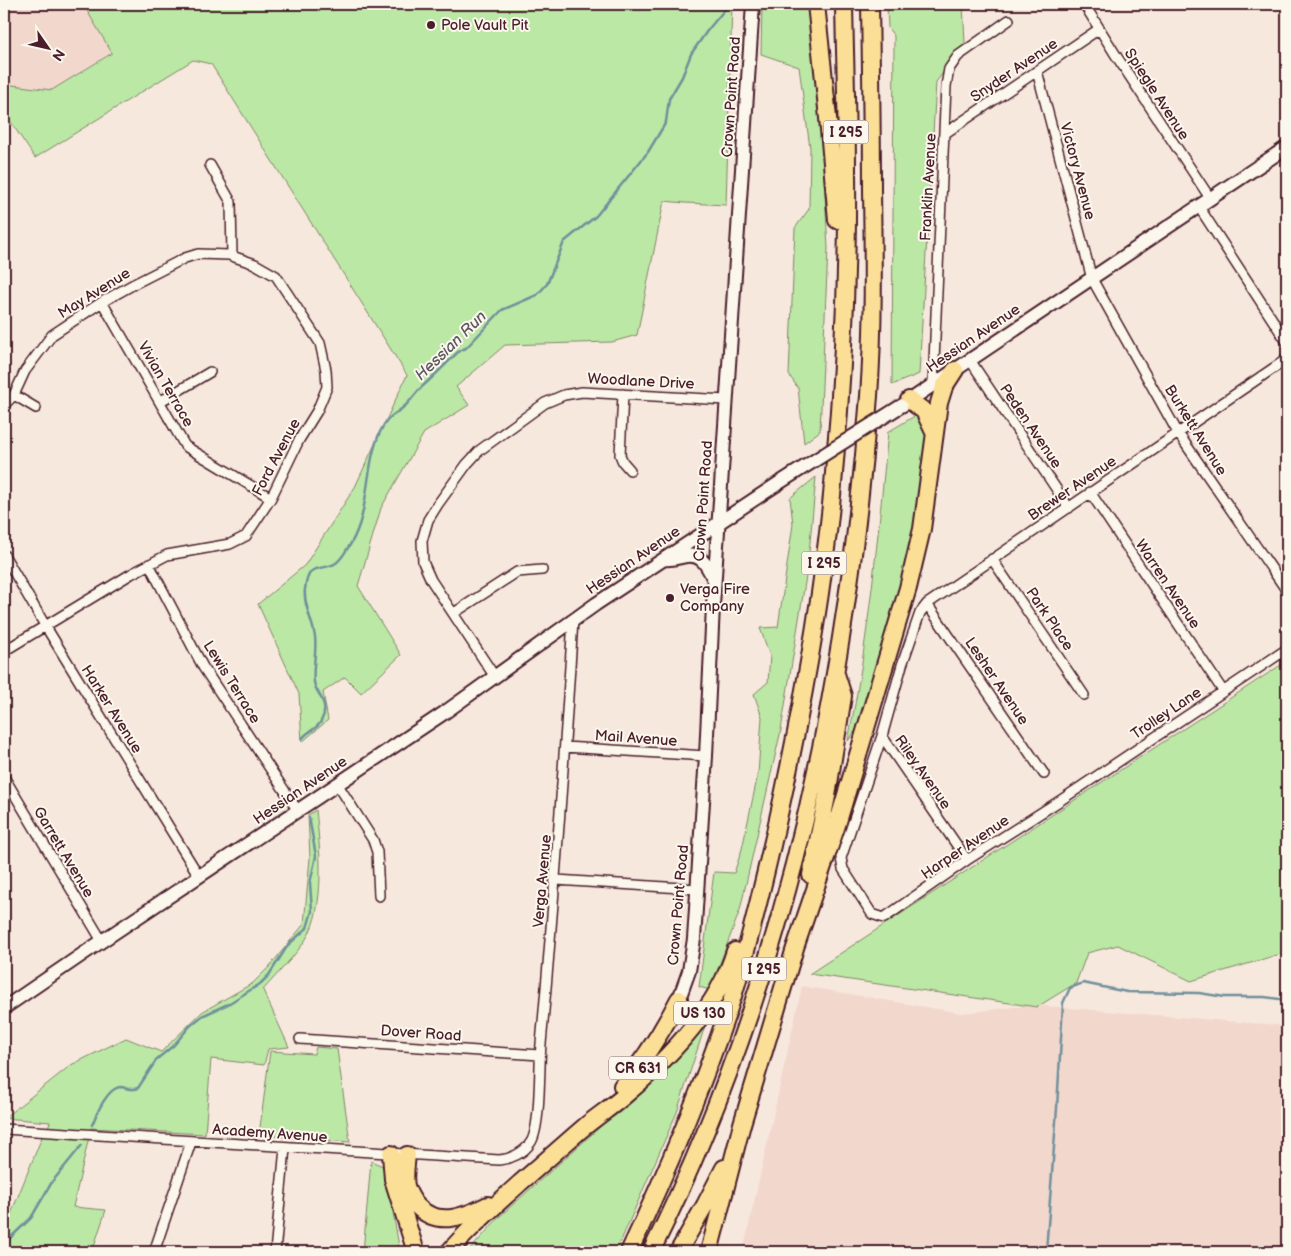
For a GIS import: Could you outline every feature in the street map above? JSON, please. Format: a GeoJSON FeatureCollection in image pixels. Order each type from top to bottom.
{"type":"FeatureCollection","features":[{"type":"Feature","properties":{"kind":"highway"},"geometry":{"type":"LineString","coordinates":[[816,4],[838,238],[845,261]]}},
{"type":"Feature","properties":{"kind":"highway","name":"I 295"},"geometry":{"type":"LineString","coordinates":[[629,1252],[677,1147],[707,1072],[753,928],[801,708],[818,611],[828,536],[840,388],[847,173],[844,4]]}},
{"type":"Feature","properties":{"kind":"highway","name":"I 295"},"geometry":{"type":"LineString","coordinates":[[651,1252],[669,1216],[709,1123],[765,964],[791,874],[808,805],[835,672],[856,524],[871,353],[873,243],[870,4]]}},
{"type":"Feature","properties":{"kind":"highway"},"geometry":{"type":"LineString","coordinates":[[708,1252],[742,1124],[795,948],[837,825],[908,588],[922,529],[940,396],[955,370]]}},
{"type":"Feature","properties":{"kind":"highway"},"geometry":{"type":"LineString","coordinates":[[905,403],[924,411],[934,432]]}},
{"type":"Feature","properties":{"kind":"highway"},"geometry":{"type":"LineString","coordinates":[[795,948],[820,834],[843,696],[835,672]]}},
{"type":"Feature","properties":{"kind":"highway","name":"US 130"},"geometry":{"type":"LineString","coordinates":[[449,1252],[462,1237],[508,1194],[583,1128],[622,1098],[659,1064],[710,1004],[726,977],[757,876],[768,861]]}},
{"type":"Feature","properties":{"kind":"highway","name":"CR 631"},"geometry":{"type":"LineString","coordinates":[[583,1128],[639,1066],[661,1032],[679,998]]}},
{"type":"Feature","properties":{"kind":"highway"},"geometry":{"type":"LineString","coordinates":[[678,1252],[717,1183],[742,1124]]}},
{"type":"Feature","properties":{"kind":"highway"},"geometry":{"type":"LineString","coordinates":[[399,1154],[408,1192],[419,1208],[432,1216],[448,1219],[464,1216],[508,1194]]}},
{"type":"Feature","properties":{"kind":"highway"},"geometry":{"type":"LineString","coordinates":[[399,1154],[393,1179],[416,1252]]}},
{"type":"Feature","properties":{"kind":"main road","name":"Crown Point Road"},"geometry":{"type":"LineString","coordinates":[[679,998],[690,971],[692,960],[706,756],[714,582],[753,4]]}},
{"type":"Feature","properties":{"kind":"main road","name":"Hessian Avenue"},"geometry":{"type":"LineString","coordinates":[[4,1007],[338,785],[495,678],[573,620],[718,522],[905,403],[1287,148]]}},
{"type":"Feature","properties":{"kind":"main road"},"geometry":{"type":"LineString","coordinates":[[663,559],[671,560],[688,555],[698,557],[704,561],[714,582]]}},
{"type":"Feature","properties":{"kind":"street","name":"Spiegle Avenue"},"geometry":{"type":"LineString","coordinates":[[1084,4],[1099,30],[1210,198]]}},
{"type":"Feature","properties":{"kind":"street","name":"Franklin Avenue"},"geometry":{"type":"LineString","coordinates":[[933,384],[946,86],[949,69],[958,56],[1009,20]]}},
{"type":"Feature","properties":{"kind":"street","name":"Snyder Avenue"},"geometry":{"type":"LineString","coordinates":[[944,134],[1099,30]]}},
{"type":"Feature","properties":{"kind":"street","name":"Victory Avenue"},"geometry":{"type":"LineString","coordinates":[[1037,71],[1092,279]]}},
{"type":"Feature","properties":{"kind":"street"},"geometry":{"type":"LineString","coordinates":[[210,165],[232,202],[232,256]]}},
{"type":"Feature","properties":{"kind":"street"},"geometry":{"type":"LineString","coordinates":[[1199,207],[1287,342]]}},
{"type":"Feature","properties":{"kind":"street","name":"May Avenue"},"geometry":{"type":"LineString","coordinates":[[4,406],[14,395],[25,371],[52,335],[102,302],[186,258],[198,254],[232,256]]}},
{"type":"Feature","properties":{"kind":"street","name":"Ford Avenue"},"geometry":{"type":"LineString","coordinates":[[4,651],[131,574],[167,555],[220,546],[246,536],[271,498],[317,411],[327,387],[326,370],[320,343],[276,276],[255,264],[232,256]]}},
{"type":"Feature","properties":{"kind":"street","name":"Burkett Avenue"},"geometry":{"type":"LineString","coordinates":[[1092,279],[1178,433],[1287,591]]}},
{"type":"Feature","properties":{"kind":"street","name":"Vivian Terrace"},"geometry":{"type":"LineString","coordinates":[[102,302],[161,401],[185,446],[271,498]]}},
{"type":"Feature","properties":{"kind":"street","name":"Brewer Avenue"},"geometry":{"type":"LineString","coordinates":[[902,665],[920,613],[927,604],[1287,359]]}},
{"type":"Feature","properties":{"kind":"street","name":"Peden Avenue"},"geometry":{"type":"LineString","coordinates":[[970,360],[1069,508]]}},
{"type":"Feature","properties":{"kind":"street"},"geometry":{"type":"LineString","coordinates":[[161,401],[210,372]]}},
{"type":"Feature","properties":{"kind":"street","name":"Woodlane Drive"},"geometry":{"type":"LineString","coordinates":[[495,678],[425,570],[422,555],[422,541],[428,520],[462,470],[480,450],[545,403],[571,393],[597,392],[726,400]]}},
{"type":"Feature","properties":{"kind":"street"},"geometry":{"type":"LineString","coordinates":[[623,394],[620,455],[630,470]]}},
{"type":"Feature","properties":{"kind":"street"},"geometry":{"type":"LineString","coordinates":[[14,395],[36,408]]}},
{"type":"Feature","properties":{"kind":"street","name":"Warren Avenue"},"geometry":{"type":"LineString","coordinates":[[1090,492],[1223,691]]}},
{"type":"Feature","properties":{"kind":"street","name":"Harker Avenue"},"geometry":{"type":"LineString","coordinates":[[4,555],[199,876]]}},
{"type":"Feature","properties":{"kind":"street","name":"Park Place"},"geometry":{"type":"LineString","coordinates":[[992,559],[1084,695]]}},
{"type":"Feature","properties":{"kind":"street","name":"Lewis Terrace"},"geometry":{"type":"LineString","coordinates":[[149,564],[203,667],[298,811]]}},
{"type":"Feature","properties":{"kind":"street"},"geometry":{"type":"LineString","coordinates":[[454,613],[517,572],[542,570]]}},
{"type":"Feature","properties":{"kind":"street","name":"Lesher Avenue"},"geometry":{"type":"LineString","coordinates":[[927,604],[1044,774]]}},
{"type":"Feature","properties":{"kind":"street","name":"Verga Avenue"},"geometry":{"type":"LineString","coordinates":[[530,1143],[536,1129],[540,1055],[556,880],[573,620]]}},
{"type":"Feature","properties":{"kind":"street","name":"Trolley Lane"},"geometry":{"type":"LineString","coordinates":[[1061,800],[1287,649]]}},
{"type":"Feature","properties":{"kind":"street","name":"Riley Avenue"},"geometry":{"type":"LineString","coordinates":[[902,665],[882,736],[967,860]]}},
{"type":"Feature","properties":{"kind":"street","name":"Harper Avenue"},"geometry":{"type":"LineString","coordinates":[[882,736],[842,858],[843,869],[872,914],[884,918],[967,860],[1061,800]]}},
{"type":"Feature","properties":{"kind":"street","name":"Mail Avenue"},"geometry":{"type":"LineString","coordinates":[[565,747],[706,756]]}},
{"type":"Feature","properties":{"kind":"street","name":"Garrett Avenue"},"geometry":{"type":"LineString","coordinates":[[4,777],[102,941]]}},
{"type":"Feature","properties":{"kind":"street"},"geometry":{"type":"LineString","coordinates":[[338,785],[373,840],[377,852],[379,896]]}},
{"type":"Feature","properties":{"kind":"street"},"geometry":{"type":"LineString","coordinates":[[556,880],[697,889]]}},
{"type":"Feature","properties":{"kind":"street","name":"Dover Road"},"geometry":{"type":"LineString","coordinates":[[300,1039],[540,1055]]}},
{"type":"Feature","properties":{"kind":"street","name":"Academy Avenue"},"geometry":{"type":"LineString","coordinates":[[4,1129],[499,1160],[512,1157],[530,1143]]}},
{"type":"Feature","properties":{"kind":"street"},"geometry":{"type":"LineString","coordinates":[[154,1252],[191,1142]]}},
{"type":"Feature","properties":{"kind":"street"},"geometry":{"type":"LineString","coordinates":[[274,1252],[285,1148]]}},
{"type":"Feature","properties":{"kind":"shaded area"},"geometry":{"type":"Polygon","coordinates":[[[4,4],[83,4],[112,52],[52,90],[4,84],[4,4]]]}},
{"type":"Feature","properties":{"kind":"shaded area"},"geometry":{"type":"Polygon","coordinates":[[[802,986],[961,1013],[1034,1005],[1287,1026],[1287,1252],[743,1252],[802,986]]]}},
{"type":"Feature","properties":{"kind":"green space"},"geometry":{"type":"Polygon","coordinates":[[[83,4],[732,4],[726,205],[664,201],[637,335],[612,342],[505,345],[456,387],[469,405],[424,433],[381,508],[358,586],[401,655],[361,693],[345,677],[323,692],[328,720],[302,742],[299,694],[258,604],[305,565],[355,487],[407,375],[211,64],[193,60],[35,158],[4,112],[4,84],[52,90],[112,53],[83,4]]]}},
{"type":"Feature","properties":{"kind":"green space"},"geometry":{"type":"Polygon","coordinates":[[[762,4],[810,4],[823,158],[828,248],[820,431],[804,443],[798,388],[789,375],[795,228],[809,209],[810,148],[799,67],[761,54],[762,4]]]}},
{"type":"Feature","properties":{"kind":"green space"},"geometry":{"type":"Polygon","coordinates":[[[887,4],[963,4],[965,43],[936,82],[919,374],[892,385],[894,36],[888,28],[887,4]]]}},
{"type":"Feature","properties":{"kind":"green space"},"geometry":{"type":"Polygon","coordinates":[[[918,414],[928,437],[911,551],[861,723],[848,741],[867,626],[888,432],[918,414]]]}},
{"type":"Feature","properties":{"kind":"green space"},"geometry":{"type":"Polygon","coordinates":[[[816,477],[808,564],[781,730],[740,910],[710,990],[699,987],[714,872],[734,873],[742,849],[758,774],[762,717],[754,694],[768,682],[770,656],[760,628],[778,627],[793,524],[790,498],[816,477]]]}},
{"type":"Feature","properties":{"kind":"green space"},"geometry":{"type":"Polygon","coordinates":[[[1287,661],[1287,952],[1191,981],[1118,945],[1087,953],[1076,983],[1037,1007],[809,974],[1287,661]]]}},
{"type":"Feature","properties":{"kind":"green space"},"geometry":{"type":"Polygon","coordinates":[[[316,810],[320,859],[317,911],[306,939],[263,990],[289,1047],[268,1049],[264,1065],[211,1059],[205,1134],[91,1128],[73,1207],[106,1210],[92,1252],[4,1252],[4,1231],[44,1132],[46,1132],[50,1122],[4,1118],[71,1065],[126,1038],[161,1052],[202,1012],[253,983],[269,967],[304,924],[310,858],[308,815],[316,810]]]}},
{"type":"Feature","properties":{"kind":"green space"},"geometry":{"type":"Polygon","coordinates":[[[704,1029],[677,1112],[616,1252],[468,1252],[500,1216],[627,1103],[704,1029]]]}},
{"type":"Feature","properties":{"kind":"green space"},"geometry":{"type":"Polygon","coordinates":[[[316,1047],[337,1049],[350,1142],[259,1135],[270,1051],[314,1054],[316,1047]]]}},
{"type":"Feature","properties":{"kind":"green space"},"geometry":{"type":"Polygon","coordinates":[[[371,1161],[385,1167],[400,1252],[363,1252],[371,1161]]]}},
{"type":"Feature","properties":{"kind":"waterway","name":"Hessian Run"},"geometry":{"type":"LineString","coordinates":[[302,739],[315,729],[324,715],[324,704],[314,682],[315,643],[314,631],[305,601],[307,580],[312,571],[336,563],[342,557],[357,532],[365,503],[375,446],[383,426],[459,351],[466,348],[502,310],[537,295],[547,284],[564,242],[596,216],[648,152],[666,122],[669,99],[682,77],[691,54],[725,9],[733,4]]}},
{"type":"Feature","properties":{"kind":"waterway","name":"Hessian Run"},"geometry":{"type":"LineString","coordinates":[[92,1125],[103,1102],[111,1092],[121,1087],[138,1088],[157,1059],[174,1045],[190,1026],[202,1016],[228,1004],[260,984],[269,975],[288,945],[307,928],[312,911],[310,883],[316,856],[309,817]]}},
{"type":"Feature","properties":{"kind":"waterway"},"geometry":{"type":"LineString","coordinates":[[1046,1251],[1063,1003],[1070,988],[1083,983],[1127,992],[1199,993],[1225,997],[1264,997],[1287,1000]]}},
{"type":"Feature","properties":{"kind":"waterway","name":"Hessian Run"},"geometry":{"type":"LineString","coordinates":[[4,1251],[9,1239],[31,1218],[52,1182],[82,1145]]}},
{"type":"Feature","properties":{"kind":"place","name":"Pole Vault Pit"},"geometry":{"type":"Point","coordinates":[431,25]}},
{"type":"Feature","properties":{"kind":"place","name":"Verga Fire Company"},"geometry":{"type":"Point","coordinates":[670,598]}}]}
